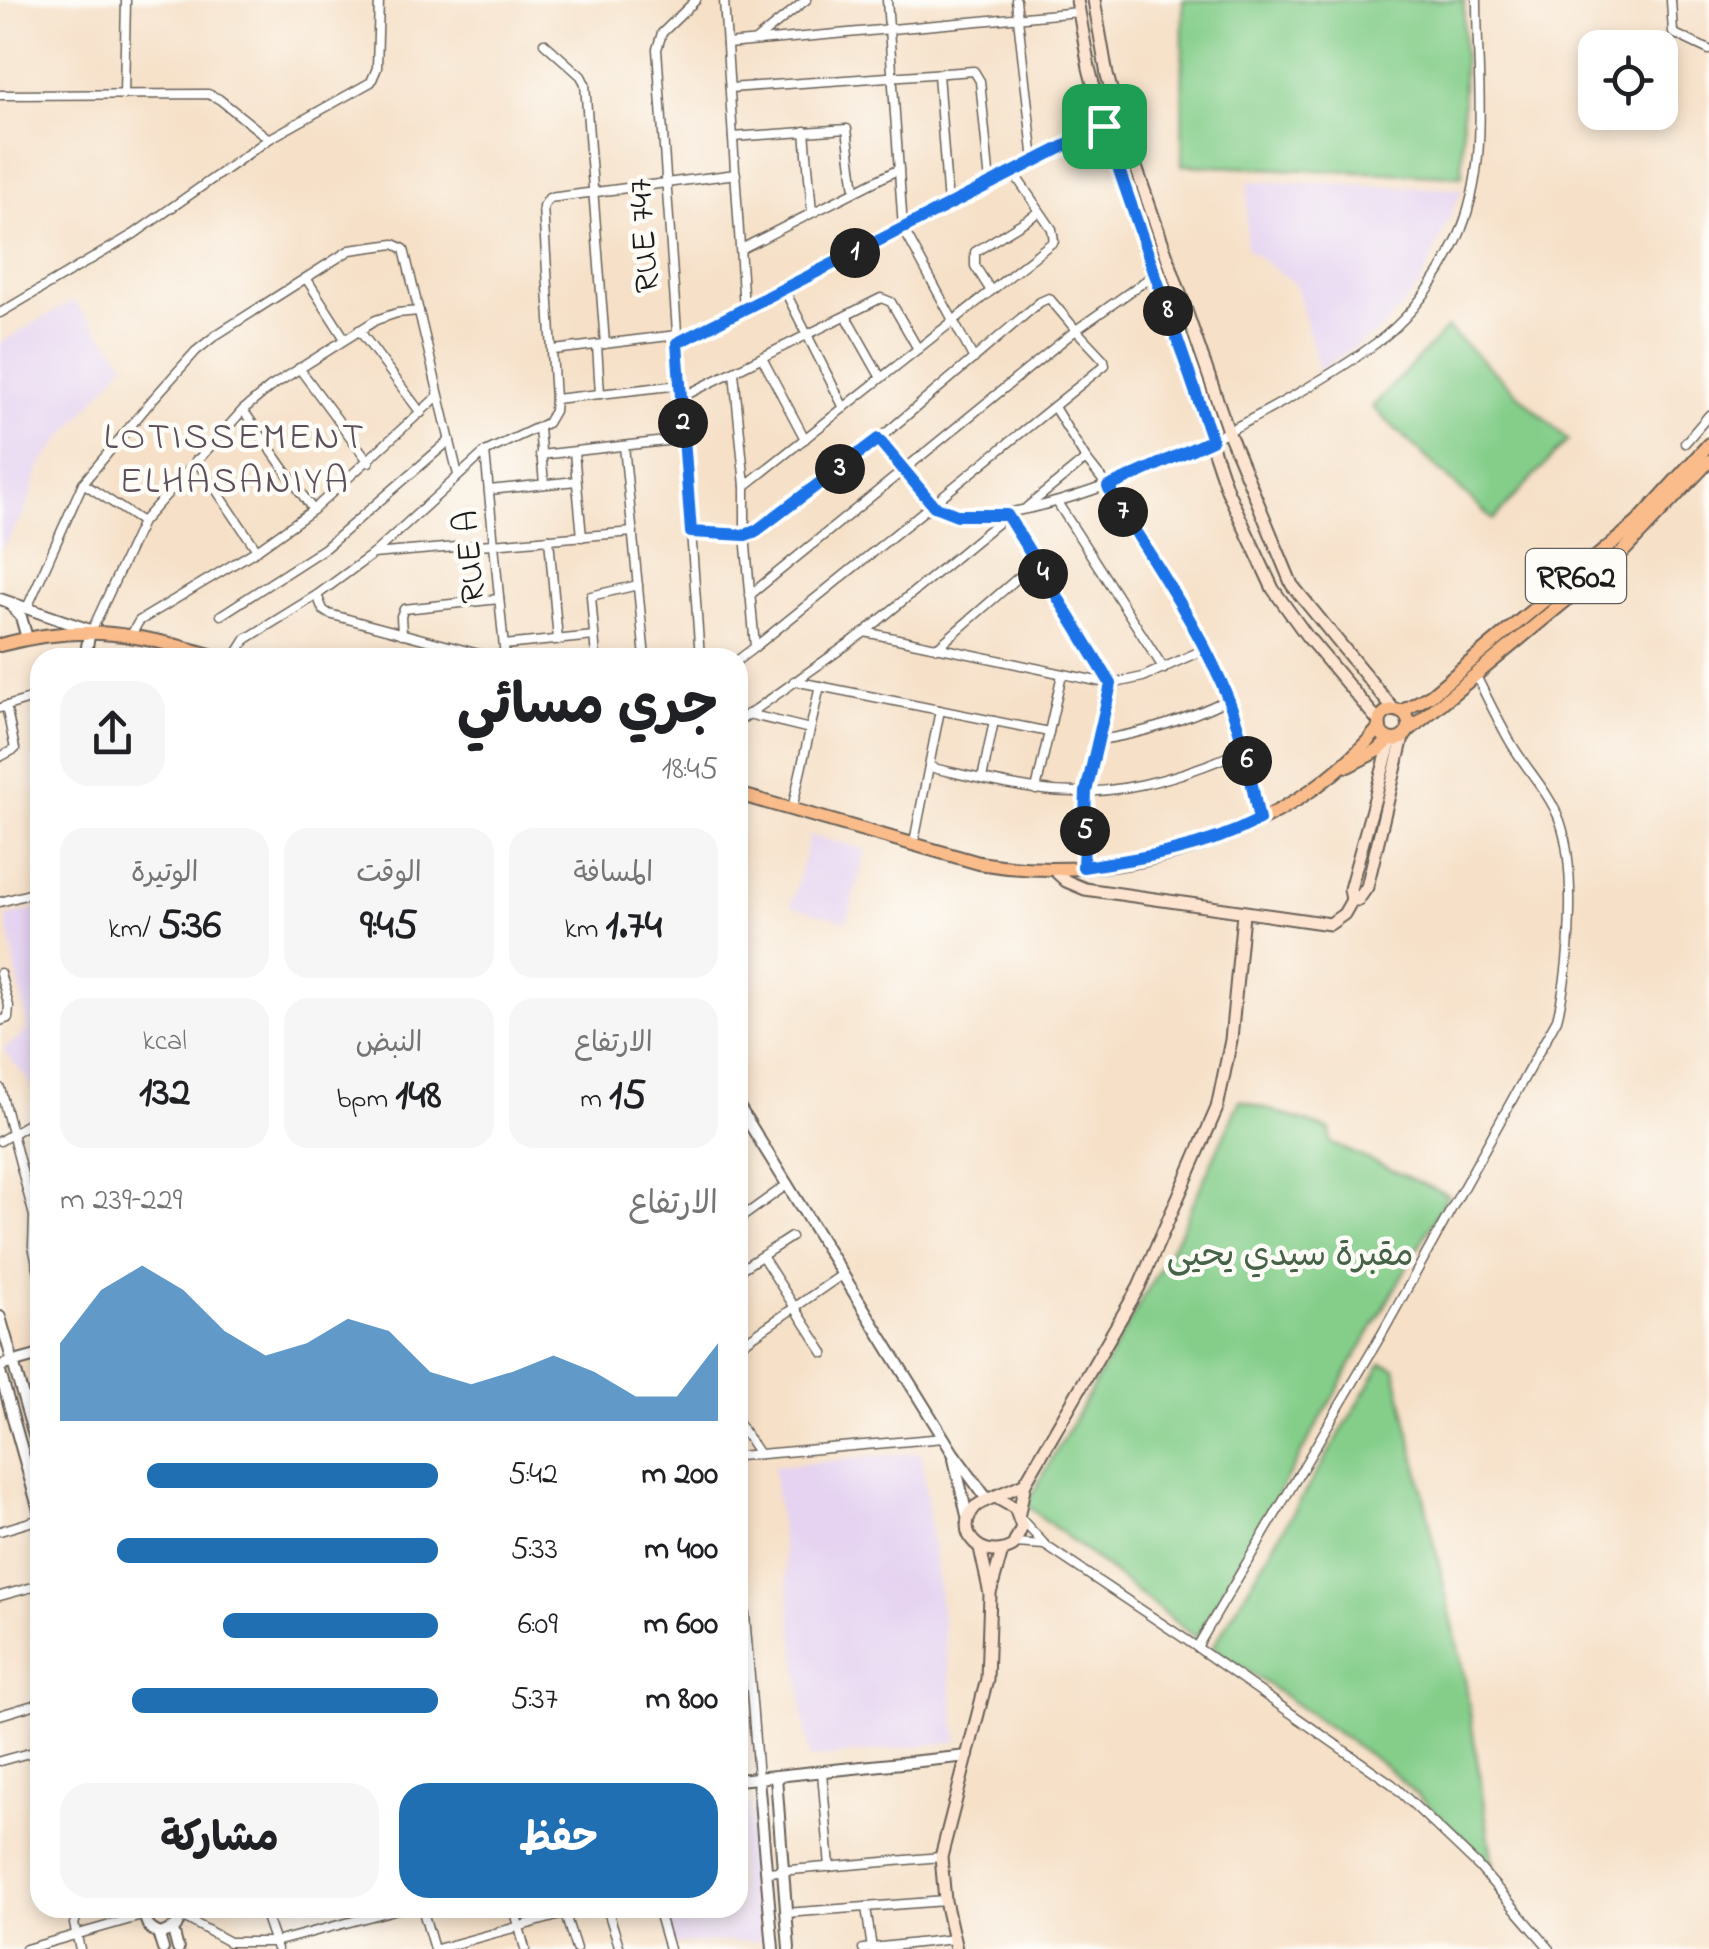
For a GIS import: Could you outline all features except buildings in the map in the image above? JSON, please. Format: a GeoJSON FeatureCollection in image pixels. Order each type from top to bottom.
{"type":"FeatureCollection","features":[{"type":"Feature","properties":{"kind":"main road"},"geometry":{"type":"LineString","coordinates":[[1053,869],[1066,881],[1085,889],[1322,926],[1338,920],[1352,900],[1350,889],[1384,792],[1398,737],[1408,719],[1292,585],[1228,431],[1121,124],[1106,75],[1094,0]]}},
{"type":"Feature","properties":{"kind":"main road"},"geometry":{"type":"LineString","coordinates":[[1078,6],[1104,126],[1228,490],[1273,589],[1306,636],[1380,725],[1398,737]]}},
{"type":"Feature","properties":{"kind":"main road","name":"RR602"},"geometry":{"type":"LineString","coordinates":[[1380,725],[1385,714],[1431,695],[1623,535],[1670,490],[1709,444]]}},
{"type":"Feature","properties":{"kind":"main road","name":"RR602"},"geometry":{"type":"LineString","coordinates":[[1398,737],[1616,559],[1709,461]]}},
{"type":"Feature","properties":{"kind":"main road"},"geometry":{"type":"LineString","coordinates":[[0,645],[91,630],[182,648]]}},
{"type":"Feature","properties":{"kind":"main road"},"geometry":{"type":"LineString","coordinates":[[1337,772],[1380,725]]}},
{"type":"Feature","properties":{"kind":"main road"},"geometry":{"type":"LineString","coordinates":[[748,797],[979,862],[1005,867],[1083,867],[1162,856],[1236,832],[1398,737]]}},
{"type":"Feature","properties":{"kind":"main road"},"geometry":{"type":"LineString","coordinates":[[980,1548],[1002,1551],[1015,1543],[1021,1533],[1025,1483],[1139,1287],[1217,1108],[1230,1040],[1244,914]]}},
{"type":"Feature","properties":{"kind":"main road"},"geometry":{"type":"LineString","coordinates":[[990,1594],[980,1548],[969,1534],[968,1520],[974,1508],[1025,1483]]}},
{"type":"Feature","properties":{"kind":"main road"},"geometry":{"type":"LineString","coordinates":[[992,1499],[1010,1503],[1020,1517]]}},
{"type":"Feature","properties":{"kind":"main road"},"geometry":{"type":"LineString","coordinates":[[955,1944],[944,1901],[941,1857],[987,1680],[990,1594],[1002,1551]]}},
{"type":"Feature","properties":{"kind":"street"},"geometry":{"type":"LineString","coordinates":[[124,95],[126,0]]}},
{"type":"Feature","properties":{"kind":"street"},"geometry":{"type":"LineString","coordinates":[[0,313],[134,234],[269,139],[374,78],[378,0]]}},
{"type":"Feature","properties":{"kind":"street","name":"RUE 747"},"geometry":{"type":"LineString","coordinates":[[696,0],[662,33],[657,49],[699,648]]}},
{"type":"Feature","properties":{"kind":"street"},"geometry":{"type":"LineString","coordinates":[[724,0],[744,309]]}},
{"type":"Feature","properties":{"kind":"street"},"geometry":{"type":"LineString","coordinates":[[755,40],[806,0]]}},
{"type":"Feature","properties":{"kind":"street"},"geometry":{"type":"LineString","coordinates":[[887,0],[903,228],[974,359]]}},
{"type":"Feature","properties":{"kind":"street"},"geometry":{"type":"LineString","coordinates":[[1016,0],[1034,161]]}},
{"type":"Feature","properties":{"kind":"street"},"geometry":{"type":"LineString","coordinates":[[748,714],[865,632],[1007,515],[1108,487],[1212,440],[1382,338],[1427,293],[1456,240],[1474,193],[1480,156],[1477,0]]}},
{"type":"Feature","properties":{"kind":"street"},"geometry":{"type":"LineString","coordinates":[[1671,0],[1674,34],[1709,50]]}},
{"type":"Feature","properties":{"kind":"street"},"geometry":{"type":"LineString","coordinates":[[727,44],[1020,17],[1078,6]]}},
{"type":"Feature","properties":{"kind":"street"},"geometry":{"type":"LineString","coordinates":[[544,43],[585,84],[594,191],[600,394]]}},
{"type":"Feature","properties":{"kind":"street"},"geometry":{"type":"LineString","coordinates":[[730,88],[974,71],[979,76],[990,183]]}},
{"type":"Feature","properties":{"kind":"street"},"geometry":{"type":"LineString","coordinates":[[938,74],[948,205]]}},
{"type":"Feature","properties":{"kind":"street"},"geometry":{"type":"LineString","coordinates":[[0,95],[214,96],[269,139]]}},
{"type":"Feature","properties":{"kind":"street"},"geometry":{"type":"LineString","coordinates":[[554,350],[677,339],[744,309],[1104,126]]}},
{"type":"Feature","properties":{"kind":"street"},"geometry":{"type":"LineString","coordinates":[[733,137],[843,128],[850,131],[855,190]]}},
{"type":"Feature","properties":{"kind":"street"},"geometry":{"type":"LineString","coordinates":[[806,132],[812,212]]}},
{"type":"Feature","properties":{"kind":"street"},"geometry":{"type":"LineString","coordinates":[[740,249],[898,168]]}},
{"type":"Feature","properties":{"kind":"street"},"geometry":{"type":"LineString","coordinates":[[745,486],[1054,240],[1052,229],[1014,172]]}},
{"type":"Feature","properties":{"kind":"street"},"geometry":{"type":"LineString","coordinates":[[240,648],[246,639],[317,595],[372,554],[485,452],[539,428],[552,418],[554,350],[544,206],[555,195],[736,174]]}},
{"type":"Feature","properties":{"kind":"street"},"geometry":{"type":"LineString","coordinates":[[991,292],[975,266],[975,252],[1038,212]]}},
{"type":"Feature","properties":{"kind":"street"},"geometry":{"type":"LineString","coordinates":[[27,608],[83,482],[196,352],[216,335],[350,250],[394,244],[404,250],[458,475]]}},
{"type":"Feature","properties":{"kind":"street"},"geometry":{"type":"LineString","coordinates":[[750,595],[1076,330],[1155,274]]}},
{"type":"Feature","properties":{"kind":"street"},"geometry":{"type":"LineString","coordinates":[[306,278],[345,338]]}},
{"type":"Feature","properties":{"kind":"street"},"geometry":{"type":"LineString","coordinates":[[784,289],[844,408]]}},
{"type":"Feature","properties":{"kind":"street"},"geometry":{"type":"LineString","coordinates":[[682,398],[886,298],[918,349]]}},
{"type":"Feature","properties":{"kind":"street"},"geometry":{"type":"LineString","coordinates":[[691,532],[745,535],[878,439],[1050,298],[1104,360],[1105,366],[748,652]]}},
{"type":"Feature","properties":{"kind":"street"},"geometry":{"type":"LineString","coordinates":[[87,648],[91,630],[142,522],[243,410],[299,368],[385,315],[419,311]]}},
{"type":"Feature","properties":{"kind":"street"},"geometry":{"type":"LineString","coordinates":[[846,316],[881,378]]}},
{"type":"Feature","properties":{"kind":"street"},"geometry":{"type":"LineString","coordinates":[[359,330],[421,413]]}},
{"type":"Feature","properties":{"kind":"street"},"geometry":{"type":"LineString","coordinates":[[762,358],[805,439]]}},
{"type":"Feature","properties":{"kind":"street"},"geometry":{"type":"LineString","coordinates":[[299,368],[369,462]]}},
{"type":"Feature","properties":{"kind":"street"},"geometry":{"type":"LineString","coordinates":[[734,372],[754,647]]}},
{"type":"Feature","properties":{"kind":"street"},"geometry":{"type":"LineString","coordinates":[[554,399],[680,386]]}},
{"type":"Feature","properties":{"kind":"street"},"geometry":{"type":"LineString","coordinates":[[131,635],[138,621],[257,550],[312,510],[438,396]]}},
{"type":"Feature","properties":{"kind":"street"},"geometry":{"type":"LineString","coordinates":[[1054,407],[1086,460],[1108,487],[1205,649],[1245,749],[1259,820]]}},
{"type":"Feature","properties":{"kind":"street"},"geometry":{"type":"LineString","coordinates":[[243,410],[312,510]]}},
{"type":"Feature","properties":{"kind":"street"},"geometry":{"type":"LineString","coordinates":[[1685,443],[1709,415]]}},
{"type":"Feature","properties":{"kind":"street"},"geometry":{"type":"LineString","coordinates":[[539,428],[544,484]]}},
{"type":"Feature","properties":{"kind":"street"},"geometry":{"type":"LineString","coordinates":[[540,455],[684,438]]}},
{"type":"Feature","properties":{"kind":"street"},"geometry":{"type":"LineString","coordinates":[[878,439],[934,506],[957,515],[1007,515]]}},
{"type":"Feature","properties":{"kind":"street"},"geometry":{"type":"LineString","coordinates":[[221,615],[326,548],[450,440]]}},
{"type":"Feature","properties":{"kind":"street"},"geometry":{"type":"LineString","coordinates":[[624,446],[644,648]]}},
{"type":"Feature","properties":{"kind":"street","name":"RUE A"},"geometry":{"type":"LineString","coordinates":[[485,452],[504,648]]}},
{"type":"Feature","properties":{"kind":"street"},"geometry":{"type":"LineString","coordinates":[[574,452],[582,537]]}},
{"type":"Feature","properties":{"kind":"street"},"geometry":{"type":"LineString","coordinates":[[196,460],[257,550]]}},
{"type":"Feature","properties":{"kind":"street"},"geometry":{"type":"LineString","coordinates":[[1026,508],[1086,460]]}},
{"type":"Feature","properties":{"kind":"street"},"geometry":{"type":"LineString","coordinates":[[489,490],[576,481]]}},
{"type":"Feature","properties":{"kind":"street"},"geometry":{"type":"LineString","coordinates":[[83,482],[142,522]]}},
{"type":"Feature","properties":{"kind":"street"},"geometry":{"type":"LineString","coordinates":[[1057,502],[1164,669]]}},
{"type":"Feature","properties":{"kind":"street"},"geometry":{"type":"LineString","coordinates":[[1007,515],[1111,684],[1086,792],[1083,867]]}},
{"type":"Feature","properties":{"kind":"street"},"geometry":{"type":"LineString","coordinates":[[372,554],[632,532]]}},
{"type":"Feature","properties":{"kind":"street"},"geometry":{"type":"LineString","coordinates":[[549,540],[558,640]]}},
{"type":"Feature","properties":{"kind":"street"},"geometry":{"type":"LineString","coordinates":[[936,648],[1036,562]]}},
{"type":"Feature","properties":{"kind":"street"},"geometry":{"type":"LineString","coordinates":[[595,648],[591,596],[638,585]]}},
{"type":"Feature","properties":{"kind":"street"},"geometry":{"type":"LineString","coordinates":[[317,595],[329,614],[456,648]]}},
{"type":"Feature","properties":{"kind":"street"},"geometry":{"type":"LineString","coordinates":[[402,634],[404,608],[499,599]]}},
{"type":"Feature","properties":{"kind":"street"},"geometry":{"type":"LineString","coordinates":[[5,602],[91,630]]}},
{"type":"Feature","properties":{"kind":"street"},"geometry":{"type":"LineString","coordinates":[[5,602],[21,618],[27,638]]}},
{"type":"Feature","properties":{"kind":"street"},"geometry":{"type":"LineString","coordinates":[[865,632],[1111,684],[1164,669],[1205,649]]}},
{"type":"Feature","properties":{"kind":"street"},"geometry":{"type":"LineString","coordinates":[[504,645],[594,636]]}},
{"type":"Feature","properties":{"kind":"street"},"geometry":{"type":"LineString","coordinates":[[1036,790],[1062,674]]}},
{"type":"Feature","properties":{"kind":"street"},"geometry":{"type":"LineString","coordinates":[[1197,1647],[1393,1315],[1557,1019],[1565,978],[1570,881],[1560,820],[1511,743],[1476,674]]}},
{"type":"Feature","properties":{"kind":"street"},"geometry":{"type":"LineString","coordinates":[[794,680],[1049,732]]}},
{"type":"Feature","properties":{"kind":"street"},"geometry":{"type":"LineString","coordinates":[[792,810],[820,686]]}},
{"type":"Feature","properties":{"kind":"street"},"geometry":{"type":"LineString","coordinates":[[0,757],[15,748],[3,707],[30,699]]}},
{"type":"Feature","properties":{"kind":"street"},"geometry":{"type":"LineString","coordinates":[[1098,740],[1142,734],[1228,699]]}},
{"type":"Feature","properties":{"kind":"street"},"geometry":{"type":"LineString","coordinates":[[914,842],[940,710]]}},
{"type":"Feature","properties":{"kind":"street"},"geometry":{"type":"LineString","coordinates":[[748,714],[810,730]]}},
{"type":"Feature","properties":{"kind":"street"},"geometry":{"type":"LineString","coordinates":[[982,779],[994,721]]}},
{"type":"Feature","properties":{"kind":"street"},"geometry":{"type":"LineString","coordinates":[[928,767],[1036,790],[1086,792],[1161,782],[1245,749]]}},
{"type":"Feature","properties":{"kind":"street"},"geometry":{"type":"LineString","coordinates":[[0,902],[30,894]]}},
{"type":"Feature","properties":{"kind":"street"},"geometry":{"type":"LineString","coordinates":[[0,973],[10,1011],[8,1018],[0,1021]]}},
{"type":"Feature","properties":{"kind":"street"},"geometry":{"type":"LineString","coordinates":[[0,1088],[30,1200]]}},
{"type":"Feature","properties":{"kind":"street"},"geometry":{"type":"LineString","coordinates":[[748,1121],[953,1453],[992,1499]]}},
{"type":"Feature","properties":{"kind":"street"},"geometry":{"type":"LineString","coordinates":[[0,1140],[30,1124]]}},
{"type":"Feature","properties":{"kind":"street"},"geometry":{"type":"LineString","coordinates":[[748,1212],[788,1184]]}},
{"type":"Feature","properties":{"kind":"street"},"geometry":{"type":"LineString","coordinates":[[748,1265],[791,1237]]}},
{"type":"Feature","properties":{"kind":"street"},"geometry":{"type":"LineString","coordinates":[[762,1256],[824,1353]]}},
{"type":"Feature","properties":{"kind":"street"},"geometry":{"type":"LineString","coordinates":[[748,1340],[843,1274]]}},
{"type":"Feature","properties":{"kind":"street"},"geometry":{"type":"LineString","coordinates":[[0,1317],[30,1420]]}},
{"type":"Feature","properties":{"kind":"street"},"geometry":{"type":"LineString","coordinates":[[30,1358],[0,1369],[30,1480]]}},
{"type":"Feature","properties":{"kind":"street"},"geometry":{"type":"LineString","coordinates":[[748,1438],[759,1454]]}},
{"type":"Feature","properties":{"kind":"street"},"geometry":{"type":"LineString","coordinates":[[748,1455],[944,1438]]}},
{"type":"Feature","properties":{"kind":"street"},"geometry":{"type":"LineString","coordinates":[[953,1453],[968,1520]]}},
{"type":"Feature","properties":{"kind":"street"},"geometry":{"type":"LineString","coordinates":[[1020,1517],[1046,1546],[1392,1784],[1478,1866],[1550,1949]]}},
{"type":"Feature","properties":{"kind":"street"},"geometry":{"type":"LineString","coordinates":[[0,1530],[30,1520]]}},
{"type":"Feature","properties":{"kind":"street"},"geometry":{"type":"LineString","coordinates":[[1015,1543],[1046,1546]]}},
{"type":"Feature","properties":{"kind":"street"},"geometry":{"type":"LineString","coordinates":[[0,1596],[30,1588]]}},
{"type":"Feature","properties":{"kind":"street"},"geometry":{"type":"LineString","coordinates":[[748,1684],[773,1949]]}},
{"type":"Feature","properties":{"kind":"street"},"geometry":{"type":"LineString","coordinates":[[0,1715],[30,1706]]}},
{"type":"Feature","properties":{"kind":"street"},"geometry":{"type":"LineString","coordinates":[[0,1761],[30,1753]]}},
{"type":"Feature","properties":{"kind":"street"},"geometry":{"type":"LineString","coordinates":[[748,1779],[968,1756]]}},
{"type":"Feature","properties":{"kind":"street"},"geometry":{"type":"LineString","coordinates":[[822,1772],[830,1866]]}},
{"type":"Feature","properties":{"kind":"street"},"geometry":{"type":"LineString","coordinates":[[776,1777],[789,1949]]}},
{"type":"Feature","properties":{"kind":"street"},"geometry":{"type":"LineString","coordinates":[[768,1872],[941,1857]]}},
{"type":"Feature","properties":{"kind":"street"},"geometry":{"type":"LineString","coordinates":[[786,1913],[944,1901]]}},
{"type":"Feature","properties":{"kind":"street"},"geometry":{"type":"LineString","coordinates":[[866,1906],[872,1949]]}},
{"type":"Feature","properties":{"kind":"street"},"geometry":{"type":"LineString","coordinates":[[78,1918],[75,1934],[80,1949]]}},
{"type":"Feature","properties":{"kind":"street"},"geometry":{"type":"LineString","coordinates":[[26,1949],[125,1918]]}},
{"type":"Feature","properties":{"kind":"street"},"geometry":{"type":"LineString","coordinates":[[148,1918],[149,1928],[158,1933],[173,1930]]}},
{"type":"Feature","properties":{"kind":"street"},"geometry":{"type":"LineString","coordinates":[[176,1918],[173,1930],[178,1949]]}},
{"type":"Feature","properties":{"kind":"street"},"geometry":{"type":"LineString","coordinates":[[188,1918],[230,1946],[276,1946],[369,1918]]}},
{"type":"Feature","properties":{"kind":"street"},"geometry":{"type":"LineString","coordinates":[[266,1918],[276,1946]]}},
{"type":"Feature","properties":{"kind":"street"},"geometry":{"type":"LineString","coordinates":[[425,1918],[436,1949],[540,1918]]}},
{"type":"Feature","properties":{"kind":"street"},"geometry":{"type":"LineString","coordinates":[[516,1918],[525,1949]]}},
{"type":"Feature","properties":{"kind":"street"},"geometry":{"type":"LineString","coordinates":[[566,1918],[576,1949]]}},
{"type":"Feature","properties":{"kind":"street"},"geometry":{"type":"LineString","coordinates":[[610,1918],[620,1949]]}},
{"type":"Feature","properties":{"kind":"street"},"geometry":{"type":"LineString","coordinates":[[660,1918],[669,1949]]}},
{"type":"Feature","properties":{"kind":"street"},"geometry":{"type":"LineString","coordinates":[[158,1933],[162,1949]]}},
{"type":"Feature","properties":{"kind":"street"},"geometry":{"type":"LineString","coordinates":[[480,1937],[483,1949]]}},
{"type":"Feature","properties":{"kind":"street"},"geometry":{"type":"LineString","coordinates":[[863,1949],[955,1944]]}},
{"type":"Feature","properties":{"kind":"shaded area"},"geometry":{"type":"Polygon","coordinates":[[[1248,181],[1462,189],[1420,286],[1379,332],[1319,370],[1296,285],[1246,248],[1248,181]]]}},
{"type":"Feature","properties":{"kind":"shaded area"},"geometry":{"type":"Polygon","coordinates":[[[73,301],[126,362],[41,464],[24,514],[0,552],[0,343],[73,301]]]}},
{"type":"Feature","properties":{"kind":"shaded area"},"geometry":{"type":"Polygon","coordinates":[[[810,835],[866,850],[847,921],[791,906],[810,835]]]}},
{"type":"Feature","properties":{"kind":"shaded area"},"geometry":{"type":"Polygon","coordinates":[[[30,911],[30,1082],[3,1050],[28,1030],[6,917],[30,911]]]}},
{"type":"Feature","properties":{"kind":"shaded area"},"geometry":{"type":"Polygon","coordinates":[[[921,1452],[958,1741],[809,1759],[773,1467],[921,1452]]]}},
{"type":"Feature","properties":{"kind":"shaded area"},"geometry":{"type":"Polygon","coordinates":[[[751,1804],[763,1941],[675,1944],[668,1918],[748,1918],[751,1804]]]}},
{"type":"Feature","properties":{"kind":"green space"},"geometry":{"type":"Polygon","coordinates":[[[1183,0],[1464,0],[1462,176],[1182,165],[1183,0]]]}},
{"type":"Feature","properties":{"kind":"green space"},"geometry":{"type":"Polygon","coordinates":[[[1447,328],[1568,440],[1493,520],[1372,407],[1447,328]]]}},
{"type":"Feature","properties":{"kind":"green space","name":"مقبرة سيدي يحيى"},"geometry":{"type":"Polygon","coordinates":[[[1240,1100],[1330,1130],[1331,1143],[1448,1195],[1196,1638],[1026,1505],[1179,1234],[1240,1100]]]}},
{"type":"Feature","properties":{"kind":"green space","name":"مقبرة سيدي يحيى"},"geometry":{"type":"Polygon","coordinates":[[[1382,1363],[1395,1368],[1465,1679],[1493,1865],[1385,1766],[1213,1647],[1382,1363]]]}},
{"type":"Feature","properties":{"kind":"district","name":"LOTISSEMENT ELHASANIYA"},"geometry":{"type":"Point","coordinates":[235,457]}},
{"type":"Feature","properties":{"kind":"route"},"geometry":{"type":"LineString","coordinates":[[1104,126],[1212,440],[1108,487],[1205,649],[1228,699],[1244,746],[1259,820],[1236,832],[1162,856],[1083,867],[1086,792],[1111,684],[1007,515],[957,515],[934,506],[878,439],[756,531],[745,535],[691,532],[677,343],[1104,126]]}}]}
